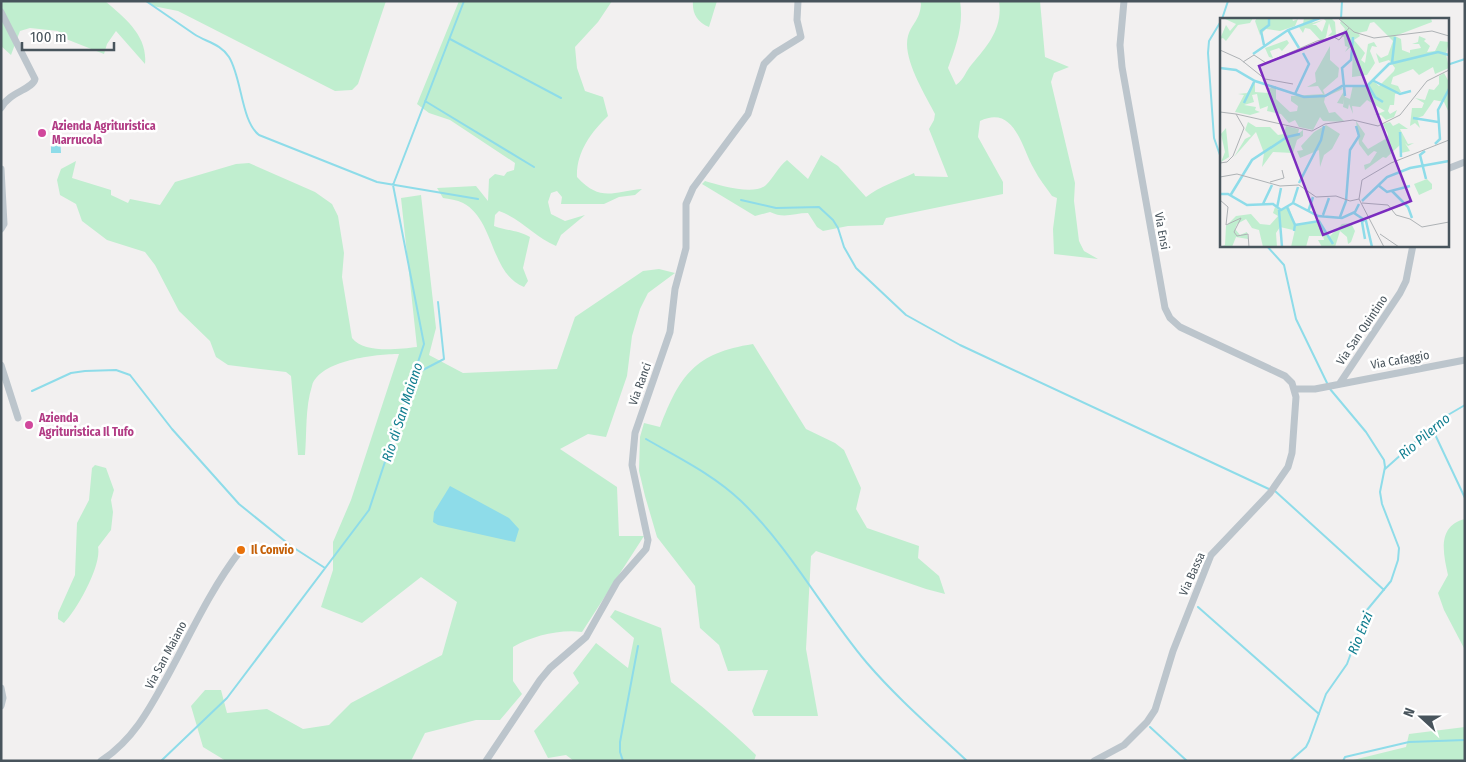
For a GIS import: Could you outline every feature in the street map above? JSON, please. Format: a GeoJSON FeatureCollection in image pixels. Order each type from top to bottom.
{"type":"FeatureCollection","features":[{"type":"Feature","properties":{"kind":"street","name":"Via Ranci"},"geometry":{"type":"LineString","coordinates":[[486,761],[540,680],[550,668],[586,637],[617,582],[646,549],[648,540],[632,465],[635,433],[670,332],[675,289],[686,248],[686,204],[693,188],[748,114],[764,64],[775,53],[801,36],[797,20],[798,1]]}},
{"type":"Feature","properties":{"kind":"street","name":"Via Ensi"},"geometry":{"type":"LineString","coordinates":[[1124,1],[1120,45],[1122,67],[1165,308],[1170,318],[1180,326],[1274,370],[1285,376],[1296,389]]}},
{"type":"Feature","properties":{"kind":"street"},"geometry":{"type":"LineString","coordinates":[[1,12],[35,78],[31,86],[9,96],[1,108]]}},
{"type":"Feature","properties":{"kind":"street"},"geometry":{"type":"LineString","coordinates":[[1448,169],[1465,162]]}},
{"type":"Feature","properties":{"kind":"street"},"geometry":{"type":"LineString","coordinates":[[1,169],[4,224],[1,229]]}},
{"type":"Feature","properties":{"kind":"street","name":"Via San Quintino"},"geometry":{"type":"LineString","coordinates":[[1337,384],[1400,293],[1406,281],[1413,246]]}},
{"type":"Feature","properties":{"kind":"street","name":"Via Cafaggio"},"geometry":{"type":"LineString","coordinates":[[1337,384],[1465,360]]}},
{"type":"Feature","properties":{"kind":"street"},"geometry":{"type":"LineString","coordinates":[[1,365],[18,418]]}},
{"type":"Feature","properties":{"kind":"street"},"geometry":{"type":"LineString","coordinates":[[1296,389],[1337,384]]}},
{"type":"Feature","properties":{"kind":"street","name":"Via Bassa"},"geometry":{"type":"LineString","coordinates":[[1094,761],[1124,745],[1147,722],[1155,710],[1173,651],[1206,566],[1218,548],[1272,490],[1288,467],[1292,453],[1296,389]]}},
{"type":"Feature","properties":{"kind":"street","name":"Via San Maiano"},"geometry":{"type":"LineString","coordinates":[[101,761],[118,750],[142,722],[211,594],[240,551]]}},
{"type":"Feature","properties":{"kind":"street"},"geometry":{"type":"LineString","coordinates":[[1,688],[3,698],[1,706]]}},
{"type":"Feature","properties":{"kind":"green space"},"geometry":{"type":"Polygon","coordinates":[[[1,1],[105,1],[134,28],[143,45],[145,64],[116,31],[107,44],[104,54],[66,39],[58,31],[30,28],[20,31],[11,55],[1,46],[1,1]]]}},
{"type":"Feature","properties":{"kind":"green space"},"geometry":{"type":"Polygon","coordinates":[[[145,1],[386,1],[358,84],[352,90],[335,91],[178,11],[153,6],[145,1]]]}},
{"type":"Feature","properties":{"kind":"green space"},"geometry":{"type":"Polygon","coordinates":[[[459,1],[612,1],[598,22],[575,47],[577,68],[585,91],[603,97],[608,116],[590,136],[582,151],[577,168],[577,177],[585,185],[600,193],[642,189],[635,195],[619,197],[604,204],[561,204],[562,197],[557,191],[551,193],[548,202],[551,214],[565,221],[585,215],[561,235],[556,246],[541,238],[507,214],[499,211],[495,215],[494,226],[530,237],[523,268],[528,281],[524,287],[513,280],[505,271],[481,221],[473,211],[461,202],[443,198],[437,188],[476,186],[488,201],[489,179],[495,174],[504,176],[507,172],[514,170],[515,163],[450,120],[429,113],[417,104],[459,1]]]}},
{"type":"Feature","properties":{"kind":"green space"},"geometry":{"type":"Polygon","coordinates":[[[693,1],[717,1],[709,27],[701,23],[696,17],[693,1]]]}},
{"type":"Feature","properties":{"kind":"green space"},"geometry":{"type":"Polygon","coordinates":[[[920,1],[960,1],[960,27],[948,68],[956,85],[993,36],[999,20],[999,1],[1040,1],[1045,57],[1069,67],[1054,73],[1051,82],[1075,183],[1074,201],[1079,241],[1084,251],[1098,259],[1054,254],[1053,229],[1057,198],[1052,196],[1038,176],[1016,131],[1009,123],[992,117],[980,121],[978,137],[1003,182],[1003,194],[886,218],[883,225],[848,226],[823,231],[817,227],[808,213],[784,215],[770,212],[755,216],[702,184],[705,181],[736,189],[753,190],[761,188],[766,185],[787,160],[808,179],[821,155],[838,166],[866,197],[914,173],[915,176],[948,177],[929,129],[935,114],[908,55],[908,36],[918,18],[920,1]]]}},
{"type":"Feature","properties":{"kind":"green space"},"geometry":{"type":"Polygon","coordinates":[[[76,161],[72,178],[111,190],[111,195],[128,203],[130,199],[160,205],[175,182],[236,164],[249,163],[315,192],[332,204],[338,216],[344,253],[342,277],[352,338],[365,346],[382,349],[417,347],[401,198],[421,195],[436,328],[429,355],[463,373],[557,369],[575,317],[643,271],[659,269],[675,273],[648,293],[640,309],[632,336],[627,376],[606,437],[588,434],[560,449],[617,487],[619,536],[644,536],[582,632],[546,634],[513,647],[513,681],[522,694],[500,720],[476,720],[425,733],[411,761],[226,761],[203,747],[191,706],[205,690],[221,690],[227,713],[267,709],[303,729],[329,725],[351,703],[442,655],[457,602],[421,577],[362,623],[321,607],[333,570],[333,542],[351,500],[399,354],[377,355],[350,360],[325,370],[317,377],[312,386],[308,403],[305,455],[298,455],[291,376],[286,372],[228,365],[216,357],[210,341],[179,311],[155,265],[145,252],[107,240],[82,221],[76,204],[60,195],[57,180],[61,169],[76,161]]]}},
{"type":"Feature","properties":{"kind":"green space"},"geometry":{"type":"Polygon","coordinates":[[[753,344],[806,429],[835,443],[844,450],[861,488],[856,509],[867,528],[919,546],[918,558],[939,576],[945,594],[816,551],[811,556],[806,649],[818,716],[754,716],[752,711],[768,670],[728,671],[719,645],[700,628],[695,586],[657,537],[639,471],[640,437],[644,423],[660,427],[675,393],[692,369],[717,353],[753,344]]]}},
{"type":"Feature","properties":{"kind":"green space"},"geometry":{"type":"Polygon","coordinates":[[[95,465],[106,468],[114,490],[111,500],[113,512],[111,530],[98,547],[96,565],[87,587],[64,623],[58,619],[58,613],[75,575],[77,523],[89,500],[92,468],[95,465]]]}},
{"type":"Feature","properties":{"kind":"green space"},"geometry":{"type":"Polygon","coordinates":[[[1465,519],[1465,650],[1444,610],[1438,593],[1448,575],[1444,549],[1446,534],[1456,523],[1465,519]]]}},
{"type":"Feature","properties":{"kind":"green space"},"geometry":{"type":"Polygon","coordinates":[[[615,610],[661,628],[671,682],[715,717],[756,755],[754,761],[574,761],[566,755],[548,758],[534,731],[579,683],[573,673],[596,643],[628,668],[634,638],[610,617],[615,610]]]}},
{"type":"Feature","properties":{"kind":"green space"},"geometry":{"type":"Polygon","coordinates":[[[1465,727],[1465,761],[1349,761],[1406,747],[1409,734],[1465,727]]]}},
{"type":"Feature","properties":{"kind":"water"},"geometry":{"type":"Polygon","coordinates":[[[51,136],[60,136],[61,153],[51,153],[51,136]]]}},
{"type":"Feature","properties":{"kind":"water"},"geometry":{"type":"Polygon","coordinates":[[[450,486],[509,518],[519,529],[515,542],[438,525],[433,522],[434,512],[450,486]]]}},
{"type":"Feature","properties":{"kind":"waterway"},"geometry":{"type":"LineString","coordinates":[[146,1],[194,34],[218,46],[226,53],[237,76],[249,120],[259,135],[377,182],[478,199]]}},
{"type":"Feature","properties":{"kind":"waterway","name":"Rio di San Maiano"},"geometry":{"type":"LineString","coordinates":[[161,761],[227,698],[369,510],[424,344],[393,185],[464,1]]}},
{"type":"Feature","properties":{"kind":"waterway"},"geometry":{"type":"LineString","coordinates":[[1222,18],[1228,1]]}},
{"type":"Feature","properties":{"kind":"waterway"},"geometry":{"type":"LineString","coordinates":[[1341,18],[1342,1]]}},
{"type":"Feature","properties":{"kind":"waterway"},"geometry":{"type":"LineString","coordinates":[[1220,23],[1209,41],[1208,53],[1214,138],[1220,155]]}},
{"type":"Feature","properties":{"kind":"waterway"},"geometry":{"type":"LineString","coordinates":[[450,39],[561,98]]}},
{"type":"Feature","properties":{"kind":"waterway"},"geometry":{"type":"LineString","coordinates":[[1448,65],[1465,59]]}},
{"type":"Feature","properties":{"kind":"waterway"},"geometry":{"type":"LineString","coordinates":[[425,101],[534,167]]}},
{"type":"Feature","properties":{"kind":"waterway"},"geometry":{"type":"LineString","coordinates":[[741,200],[776,208],[819,207],[833,220],[838,228],[844,247],[856,268],[906,315],[960,345],[1271,490]]}},
{"type":"Feature","properties":{"kind":"waterway"},"geometry":{"type":"LineString","coordinates":[[1267,246],[1284,265],[1296,319],[1328,385]]}},
{"type":"Feature","properties":{"kind":"waterway"},"geometry":{"type":"LineString","coordinates":[[415,374],[444,359],[438,302]]}},
{"type":"Feature","properties":{"kind":"waterway"},"geometry":{"type":"LineString","coordinates":[[32,391],[71,373],[116,370],[130,375],[172,429],[239,504],[291,546],[325,568]]}},
{"type":"Feature","properties":{"kind":"waterway","name":"Rio Enzi"},"geometry":{"type":"LineString","coordinates":[[1290,761],[1306,747],[1326,694],[1347,664],[1367,610],[1391,581],[1398,560],[1399,548],[1382,504],[1380,492],[1385,467],[1384,460],[1366,432],[1330,389]]}},
{"type":"Feature","properties":{"kind":"waterway","name":"Rio Pilerno"},"geometry":{"type":"LineString","coordinates":[[1385,469],[1441,419],[1465,405]]}},
{"type":"Feature","properties":{"kind":"waterway"},"geometry":{"type":"LineString","coordinates":[[1432,428],[1465,498]]}},
{"type":"Feature","properties":{"kind":"waterway"},"geometry":{"type":"LineString","coordinates":[[646,439],[708,475],[741,501],[776,539],[867,663],[903,701],[967,761]]}},
{"type":"Feature","properties":{"kind":"waterway"},"geometry":{"type":"LineString","coordinates":[[1275,491],[1384,590]]}},
{"type":"Feature","properties":{"kind":"waterway"},"geometry":{"type":"LineString","coordinates":[[1198,607],[1319,714]]}},
{"type":"Feature","properties":{"kind":"waterway"},"geometry":{"type":"LineString","coordinates":[[623,761],[620,752],[620,742],[638,646]]}},
{"type":"Feature","properties":{"kind":"waterway"},"geometry":{"type":"LineString","coordinates":[[1150,727],[1187,761]]}},
{"type":"Feature","properties":{"kind":"waterway"},"geometry":{"type":"LineString","coordinates":[[1343,761],[1345,757],[1409,742],[1465,740]]}},
{"type":"Feature","properties":{"kind":"place","name":"Azienda Agrituristica Marrucola"},"geometry":{"type":"Point","coordinates":[42,133]}},
{"type":"Feature","properties":{"kind":"place","name":"Azienda Agrituristica Il Tufo"},"geometry":{"type":"Point","coordinates":[29,425]}},
{"type":"Feature","properties":{"kind":"place","name":"Il Convio"},"geometry":{"type":"Point","coordinates":[241,550]}}]}
